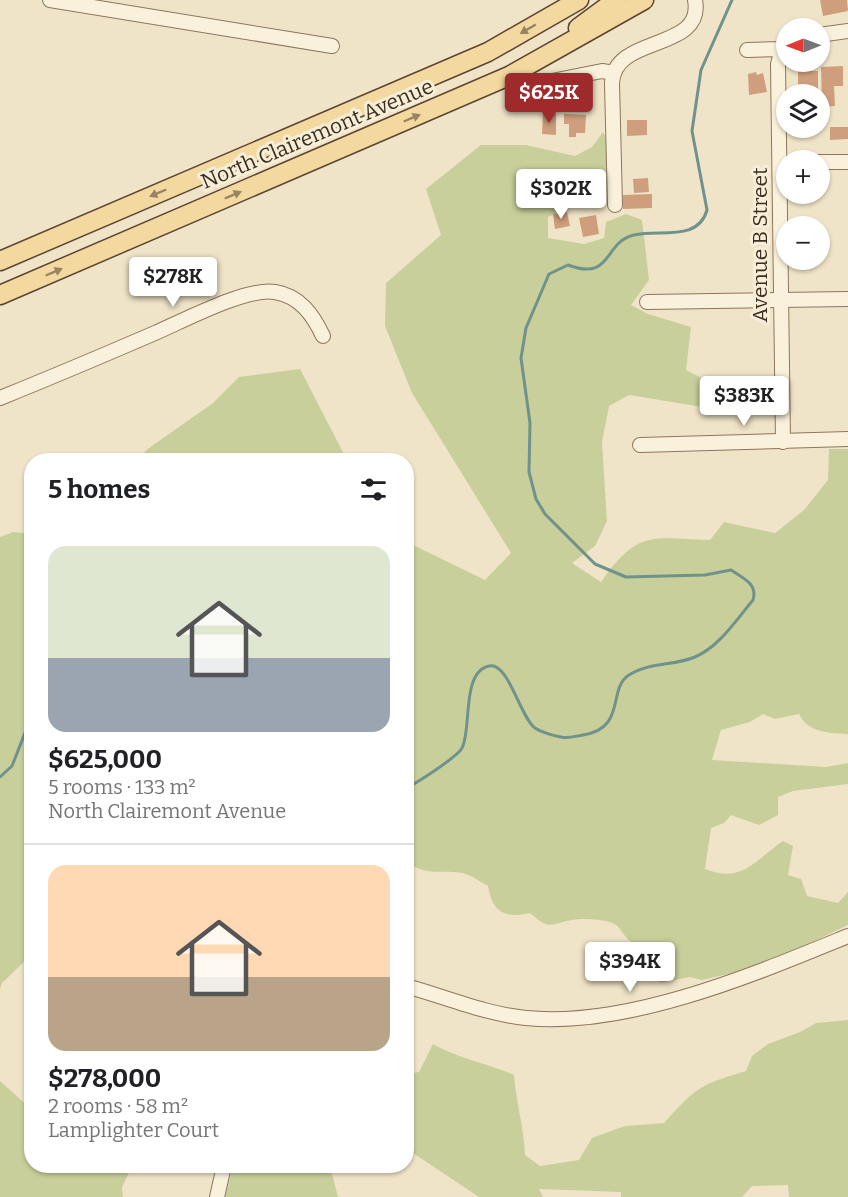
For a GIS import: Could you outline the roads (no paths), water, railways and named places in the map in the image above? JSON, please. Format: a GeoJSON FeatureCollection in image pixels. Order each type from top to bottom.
{"type":"FeatureCollection","features":[{"type":"Feature","properties":{"kind":"main road","name":"North Clairemont Avenue"},"geometry":{"type":"LineString","coordinates":[[0,261],[488,52],[579,0]]}},
{"type":"Feature","properties":{"kind":"main road"},"geometry":{"type":"LineString","coordinates":[[564,46],[583,23],[616,0]]}},
{"type":"Feature","properties":{"kind":"main road","name":"North Clairemont Avenue"},"geometry":{"type":"LineString","coordinates":[[0,295],[509,76],[644,0]]}},
{"type":"Feature","properties":{"kind":"street"},"geometry":{"type":"LineString","coordinates":[[50,0],[332,46]]}},
{"type":"Feature","properties":{"kind":"street"},"geometry":{"type":"LineString","coordinates":[[615,205],[614,73],[617,66],[628,56],[690,26],[696,14],[695,0]]}},
{"type":"Feature","properties":{"kind":"street"},"geometry":{"type":"LineString","coordinates":[[830,33],[848,31]]}},
{"type":"Feature","properties":{"kind":"street"},"geometry":{"type":"LineString","coordinates":[[747,50],[776,48]]}},
{"type":"Feature","properties":{"kind":"street"},"geometry":{"type":"LineString","coordinates":[[542,83],[602,72],[614,73]]}},
{"type":"Feature","properties":{"kind":"street","name":"Avenue B Street"},"geometry":{"type":"LineString","coordinates":[[778,72],[782,150]]}},
{"type":"Feature","properties":{"kind":"street"},"geometry":{"type":"LineString","coordinates":[[830,162],[848,162]]}},
{"type":"Feature","properties":{"kind":"street","name":"Avenue B Street"},"geometry":{"type":"LineString","coordinates":[[782,204],[783,442]]}},
{"type":"Feature","properties":{"kind":"street"},"geometry":{"type":"LineString","coordinates":[[0,398],[205,312],[262,291],[288,295],[304,306],[314,316],[323,336]]}},
{"type":"Feature","properties":{"kind":"street"},"geometry":{"type":"LineString","coordinates":[[647,302],[848,298]]}},
{"type":"Feature","properties":{"kind":"street"},"geometry":{"type":"LineString","coordinates":[[640,445],[848,439]]}},
{"type":"Feature","properties":{"kind":"street"},"geometry":{"type":"LineString","coordinates":[[414,988],[509,1016],[550,1019],[582,1017],[686,996],[748,976],[848,936]]}},
{"type":"Feature","properties":{"kind":"street"},"geometry":{"type":"LineString","coordinates":[[217,1197],[222,1173]]}},
{"type":"Feature","properties":{"kind":"waterway"},"geometry":{"type":"LineString","coordinates":[[414,783],[445,763],[462,748],[471,690],[480,670],[489,666],[496,667],[502,672],[529,722],[535,728],[564,738],[583,735],[597,731],[606,725],[611,717],[619,689],[629,675],[645,668],[687,660],[704,652],[727,632],[753,600],[754,594],[751,586],[731,570],[705,575],[626,577],[595,564],[545,514],[536,499],[529,472],[530,423],[521,358],[526,328],[549,274],[568,265],[582,269],[593,268],[600,265],[624,239],[634,235],[687,230],[695,227],[702,220],[707,210],[692,131],[701,70],[732,0]]}},
{"type":"Feature","properties":{"kind":"waterway"},"geometry":{"type":"LineString","coordinates":[[0,777],[12,766],[24,735]]}}]}
